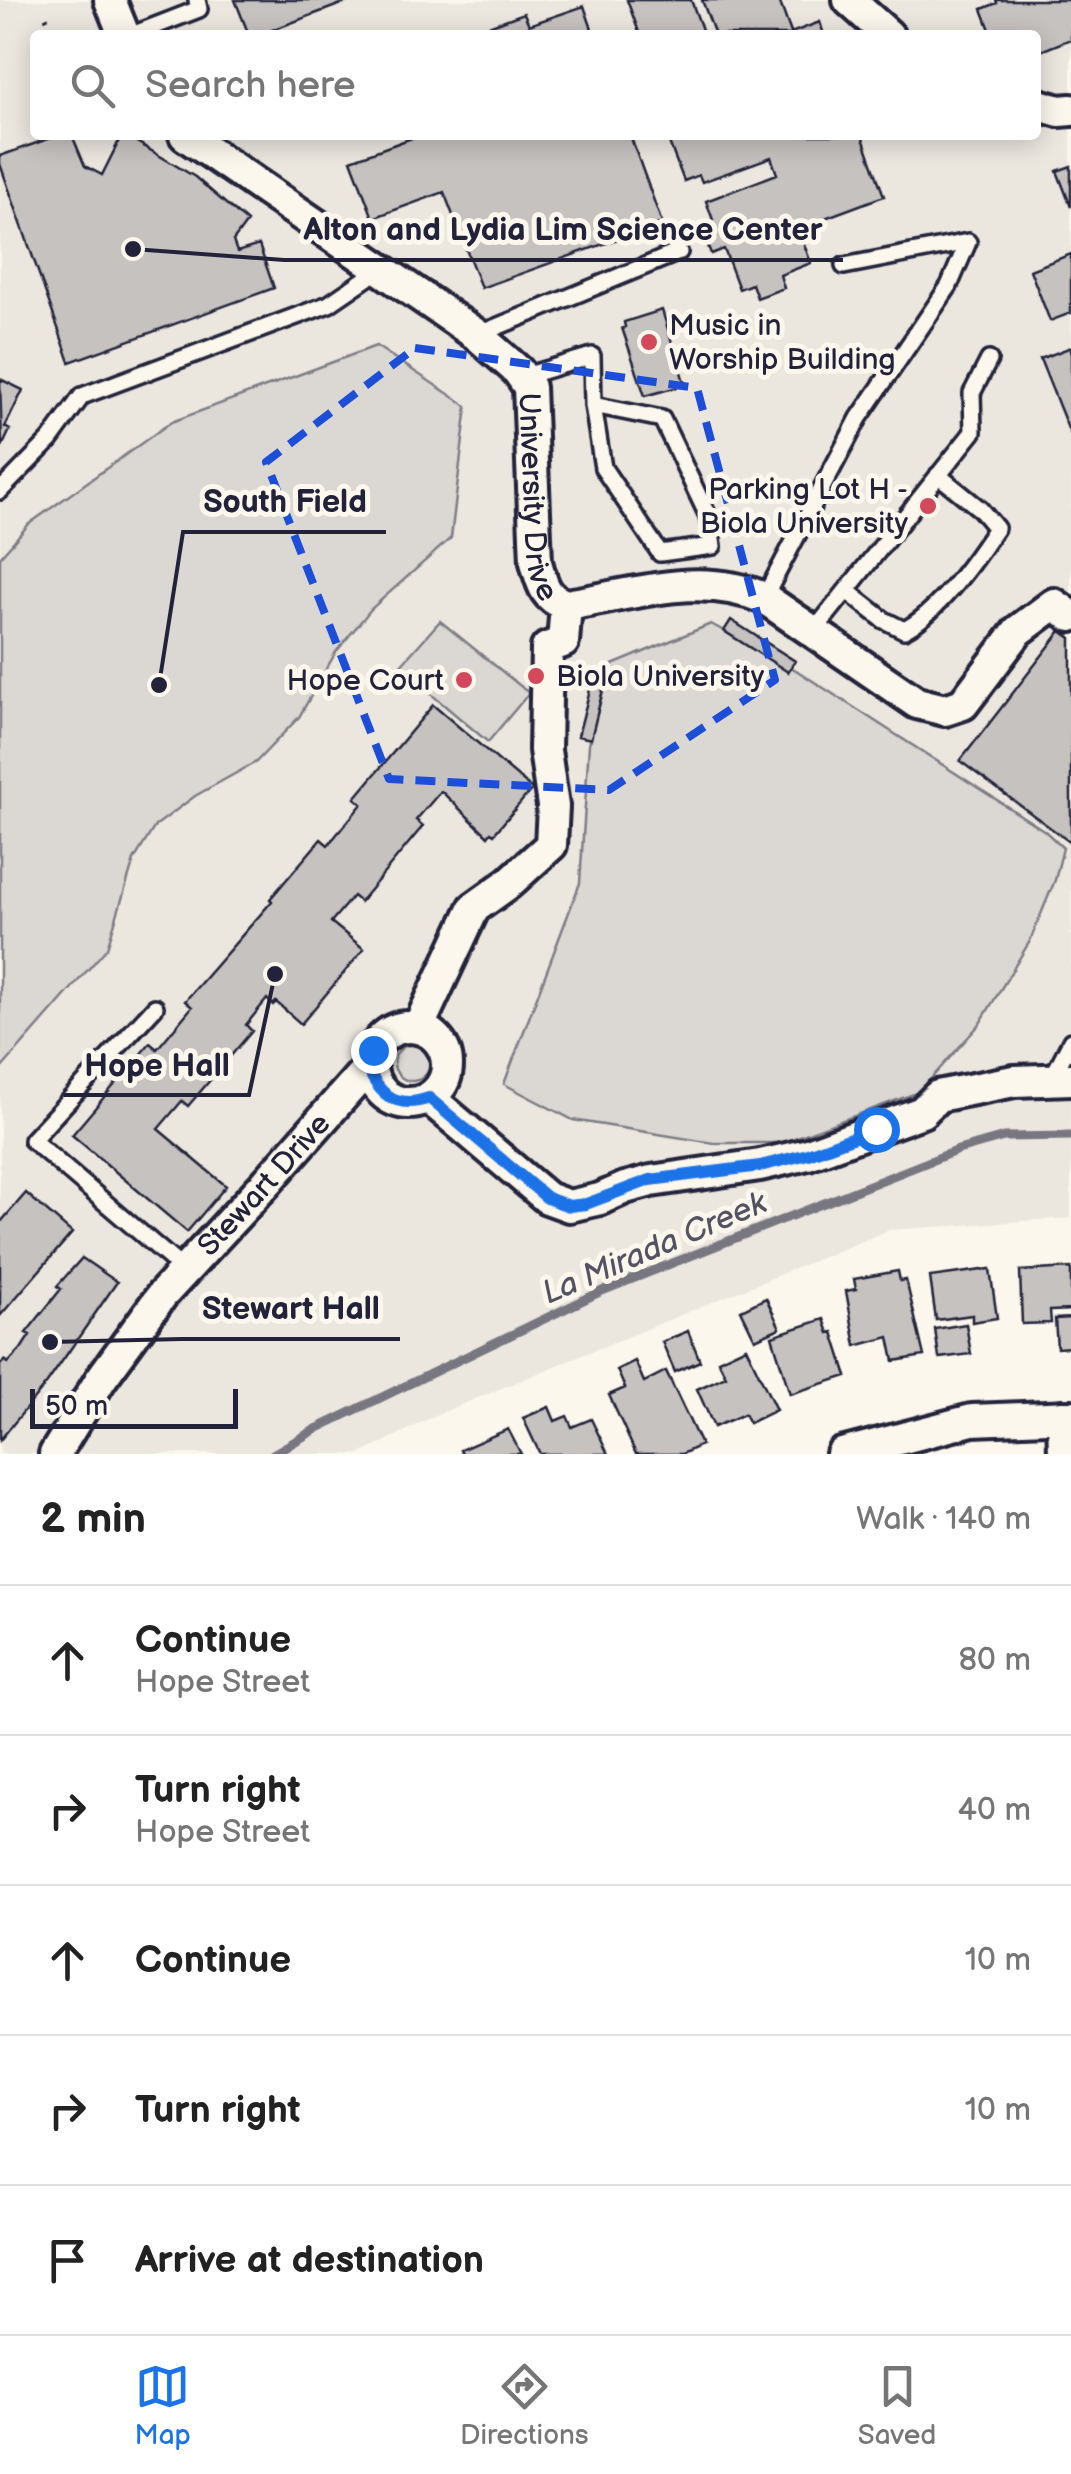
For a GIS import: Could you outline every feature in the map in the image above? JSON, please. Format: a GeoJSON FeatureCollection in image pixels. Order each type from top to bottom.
{"type":"FeatureCollection","features":[{"type":"Feature","properties":{"kind":"street"},"geometry":{"type":"LineString","coordinates":[[110,0],[122,30]]}},
{"type":"Feature","properties":{"kind":"street"},"geometry":{"type":"LineString","coordinates":[[850,0],[883,30]]}},
{"type":"Feature","properties":{"kind":"street"},"geometry":{"type":"LineString","coordinates":[[1041,106],[1071,110]]}},
{"type":"Feature","properties":{"kind":"street","name":"University Drive"},"geometry":{"type":"LineString","coordinates":[[192,140],[477,335],[522,377],[529,387],[536,562],[543,588],[553,601],[566,605],[682,584],[740,588],[764,598],[917,702],[945,710],[962,704],[1018,630],[1065,605]]}},
{"type":"Feature","properties":{"kind":"street"},"geometry":{"type":"LineString","coordinates":[[418,1028],[474,908],[551,845],[553,806],[545,750],[547,648],[563,642],[566,605]]}},
{"type":"Feature","properties":{"kind":"street"},"geometry":{"type":"LineString","coordinates":[[435,1104],[448,1066],[439,1042],[418,1028],[392,1031],[373,1050],[370,1064],[372,1077],[390,1098],[402,1103],[435,1104],[547,1198],[569,1206],[650,1180],[760,1166],[808,1154],[922,1112],[938,1096],[1014,1081],[1061,1079]]}},
{"type":"Feature","properties":{"kind":"street","name":"Stewart Drive"},"geometry":{"type":"LineString","coordinates":[[55,1454],[162,1294],[370,1064]]}},
{"type":"Feature","properties":{"kind":"street"},"geometry":{"type":"LineString","coordinates":[[842,1454],[972,1420],[1067,1416],[1064,1454]]}},
{"type":"Feature","properties":{"kind":"lane"},"geometry":{"type":"LineString","coordinates":[[145,30],[199,9],[197,0]]}},
{"type":"Feature","properties":{"kind":"lane"},"geometry":{"type":"LineString","coordinates":[[764,598],[859,418],[950,286],[968,242],[844,266]]}},
{"type":"Feature","properties":{"kind":"lane"},"geometry":{"type":"LineString","coordinates":[[477,335],[679,252]]}},
{"type":"Feature","properties":{"kind":"lane"},"geometry":{"type":"LineString","coordinates":[[0,490],[50,440],[82,396],[329,304],[380,268]]}},
{"type":"Feature","properties":{"kind":"lane"},"geometry":{"type":"LineString","coordinates":[[522,377],[592,356],[592,405],[603,468],[660,552],[713,546],[708,516],[662,419],[592,405]]}},
{"type":"Feature","properties":{"kind":"lane"},"geometry":{"type":"LineString","coordinates":[[814,631],[973,432],[972,394],[990,360]]}},
{"type":"Feature","properties":{"kind":"lane"},"geometry":{"type":"LineString","coordinates":[[847,591],[884,620],[904,630],[922,621],[987,542],[996,528],[938,475]]}},
{"type":"Feature","properties":{"kind":"lane"},"geometry":{"type":"LineString","coordinates":[[155,1006],[32,1140],[184,1270]]}},
{"type":"Feature","properties":{"kind":"lane"},"geometry":{"type":"LineString","coordinates":[[1061,1079],[1071,1041]]}},
{"type":"Feature","properties":{"kind":"path"},"geometry":{"type":"LineString","coordinates":[[46,17],[52,30]]}},
{"type":"Feature","properties":{"kind":"highlighted area"},"geometry":{"type":"Polygon","coordinates":[[[415,348],[697,388],[775,680],[609,790],[389,779],[266,462],[415,348]]]}},
{"type":"Feature","properties":{"kind":"shaded area","name":"Biola University"},"geometry":{"type":"Polygon","coordinates":[[[0,0],[1071,0],[1071,1218],[889,1230],[436,1415],[361,1454],[0,1454],[0,0]]]}},
{"type":"Feature","properties":{"kind":"shaded area"},"geometry":{"type":"Polygon","coordinates":[[[376,346],[467,406],[451,538],[371,609],[336,652],[299,717],[256,762],[195,796],[155,826],[134,860],[107,948],[0,1070],[0,557],[29,524],[171,422],[376,346]]]}},
{"type":"Feature","properties":{"kind":"shaded area","name":"Hope Court"},"geometry":{"type":"Polygon","coordinates":[[[440,621],[529,693],[488,742],[399,667],[440,621]]]}},
{"type":"Feature","properties":{"kind":"shaded area"},"geometry":{"type":"Polygon","coordinates":[[[711,624],[796,670],[1045,831],[1063,848],[1055,880],[1030,941],[979,1025],[919,1092],[781,1143],[713,1143],[573,1120],[504,1084],[580,883],[589,744],[610,666],[711,624]]]}},
{"type":"Feature","properties":{"kind":"shaded area"},"geometry":{"type":"Polygon","coordinates":[[[412,1045],[425,1050],[430,1063],[425,1076],[412,1081],[399,1076],[394,1063],[399,1050],[412,1045]]]}},
{"type":"Feature","properties":{"kind":"building"},"geometry":{"type":"Polygon","coordinates":[[[235,0],[352,0],[272,30],[247,30],[235,0]]]}},
{"type":"Feature","properties":{"kind":"building"},"geometry":{"type":"Polygon","coordinates":[[[627,0],[691,0],[702,30],[638,30],[627,0]]]}},
{"type":"Feature","properties":{"kind":"building"},"geometry":{"type":"Polygon","coordinates":[[[702,0],[779,0],[790,30],[713,30],[702,0]]]}},
{"type":"Feature","properties":{"kind":"building"},"geometry":{"type":"Polygon","coordinates":[[[996,0],[1071,0],[1071,39],[1041,51],[1041,30],[990,30],[982,9],[997,3],[996,0]]]}},
{"type":"Feature","properties":{"kind":"building"},"geometry":{"type":"Polygon","coordinates":[[[584,6],[592,30],[478,30],[524,13],[529,25],[584,6]]]}},
{"type":"Feature","properties":{"kind":"building"},"geometry":{"type":"Polygon","coordinates":[[[820,22],[822,30],[799,30],[820,22]]]}},
{"type":"Feature","properties":{"kind":"building"},"geometry":{"type":"Polygon","coordinates":[[[45,140],[74,140],[85,166],[102,175],[120,140],[133,140],[195,177],[247,222],[233,241],[237,252],[259,245],[274,288],[70,362],[0,156],[45,140]]]}},
{"type":"Feature","properties":{"kind":"building"},"geometry":{"type":"Polygon","coordinates":[[[406,140],[632,140],[662,223],[481,288],[444,192],[373,218],[351,160],[406,140]]]}},
{"type":"Feature","properties":{"kind":"building"},"geometry":{"type":"Polygon","coordinates":[[[668,140],[864,140],[884,196],[798,228],[811,263],[780,275],[784,288],[757,298],[752,284],[739,289],[724,249],[711,254],[700,225],[713,220],[706,201],[777,174],[771,157],[702,182],[699,175],[684,181],[668,140]]]}},
{"type":"Feature","properties":{"kind":"building"},"geometry":{"type":"Polygon","coordinates":[[[1071,166],[1071,207],[1057,171],[1071,166]]]}},
{"type":"Feature","properties":{"kind":"building"},"geometry":{"type":"Polygon","coordinates":[[[1071,254],[1071,313],[1050,321],[1030,270],[1071,254]]]}},
{"type":"Feature","properties":{"kind":"building","name":"Music in Worship Building"},"geometry":{"type":"Polygon","coordinates":[[[662,310],[685,385],[645,396],[622,328],[624,322],[662,310]]]}},
{"type":"Feature","properties":{"kind":"building"},"geometry":{"type":"Polygon","coordinates":[[[1071,347],[1071,436],[1040,359],[1071,347]]]}},
{"type":"Feature","properties":{"kind":"building"},"geometry":{"type":"Polygon","coordinates":[[[0,379],[23,390],[5,427],[10,430],[2,447],[0,379]]]}},
{"type":"Feature","properties":{"kind":"building"},"geometry":{"type":"Polygon","coordinates":[[[731,620],[795,661],[788,672],[724,631],[731,620]]]}},
{"type":"Feature","properties":{"kind":"building"},"geometry":{"type":"Polygon","coordinates":[[[1061,631],[1071,638],[1071,843],[960,761],[1061,631]]]}},
{"type":"Feature","properties":{"kind":"building"},"geometry":{"type":"Polygon","coordinates":[[[593,678],[605,681],[591,739],[578,736],[593,678]]]}},
{"type":"Feature","properties":{"kind":"building"},"geometry":{"type":"Polygon","coordinates":[[[433,705],[532,789],[494,834],[488,836],[441,791],[416,820],[423,826],[360,902],[353,896],[331,922],[364,949],[301,1024],[267,999],[246,1025],[252,1031],[188,1106],[182,1101],[158,1129],[226,1186],[187,1232],[72,1135],[150,1043],[157,1049],[192,1007],[185,1001],[321,839],[328,845],[362,804],[355,798],[433,705]]]}},
{"type":"Feature","properties":{"kind":"building"},"geometry":{"type":"Polygon","coordinates":[[[26,1193],[72,1233],[0,1316],[0,1223],[26,1193]]]}},
{"type":"Feature","properties":{"kind":"building"},"geometry":{"type":"Polygon","coordinates":[[[82,1258],[117,1282],[47,1383],[0,1440],[0,1365],[5,1360],[8,1363],[21,1349],[30,1335],[26,1333],[61,1289],[57,1286],[82,1258]]]}},
{"type":"Feature","properties":{"kind":"building"},"geometry":{"type":"Polygon","coordinates":[[[1071,1268],[1071,1310],[1050,1311],[1051,1323],[1022,1324],[1020,1271],[1071,1268]]]}},
{"type":"Feature","properties":{"kind":"building"},"geometry":{"type":"Polygon","coordinates":[[[990,1269],[997,1318],[972,1322],[972,1315],[936,1320],[930,1277],[990,1269]]]}},
{"type":"Feature","properties":{"kind":"building"},"geometry":{"type":"Polygon","coordinates":[[[898,1271],[900,1281],[906,1280],[924,1356],[894,1361],[889,1337],[856,1346],[846,1291],[856,1289],[854,1279],[898,1271]]]}},
{"type":"Feature","properties":{"kind":"building"},"geometry":{"type":"Polygon","coordinates":[[[766,1298],[780,1328],[755,1339],[741,1310],[766,1298]]]}},
{"type":"Feature","properties":{"kind":"building"},"geometry":{"type":"Polygon","coordinates":[[[1071,1318],[1071,1347],[1057,1348],[1055,1319],[1071,1318]]]}},
{"type":"Feature","properties":{"kind":"building"},"geometry":{"type":"Polygon","coordinates":[[[824,1319],[829,1333],[833,1332],[847,1376],[790,1394],[772,1336],[824,1319]]]}},
{"type":"Feature","properties":{"kind":"building"},"geometry":{"type":"Polygon","coordinates":[[[966,1324],[971,1354],[939,1358],[935,1329],[966,1324]]]}},
{"type":"Feature","properties":{"kind":"building"},"geometry":{"type":"Polygon","coordinates":[[[688,1331],[700,1361],[675,1372],[662,1342],[688,1331]]]}},
{"type":"Feature","properties":{"kind":"building"},"geometry":{"type":"Polygon","coordinates":[[[746,1347],[776,1410],[749,1423],[744,1414],[714,1427],[697,1389],[726,1376],[718,1360],[746,1347]]]}},
{"type":"Feature","properties":{"kind":"building"},"geometry":{"type":"Polygon","coordinates":[[[635,1361],[644,1382],[666,1371],[701,1445],[682,1454],[636,1454],[609,1395],[625,1388],[617,1370],[635,1361]]]}},
{"type":"Feature","properties":{"kind":"building"},"geometry":{"type":"Polygon","coordinates":[[[549,1407],[555,1421],[567,1416],[572,1427],[591,1419],[608,1454],[540,1454],[523,1418],[549,1407]]]}},
{"type":"Feature","properties":{"kind":"building"},"geometry":{"type":"Polygon","coordinates":[[[508,1429],[521,1454],[462,1454],[460,1450],[508,1429]]]}},
{"type":"Feature","properties":{"kind":"waterway","name":"La Mirada Creek"},"geometry":{"type":"LineString","coordinates":[[273,1454],[318,1428],[602,1291],[958,1150],[1004,1137],[1071,1136]]}},
{"type":"Feature","properties":{"kind":"place","name":"Alton and Lydia Lim Science Center"},"geometry":{"type":"Point","coordinates":[133,249]}},
{"type":"Feature","properties":{"kind":"place","name":"Music in Worship Building"},"geometry":{"type":"Point","coordinates":[649,342]}},
{"type":"Feature","properties":{"kind":"place","name":"Parking Lot H - Biola University"},"geometry":{"type":"Point","coordinates":[928,506]}},
{"type":"Feature","properties":{"kind":"place","name":"Biola University"},"geometry":{"type":"Point","coordinates":[536,676]}},
{"type":"Feature","properties":{"kind":"place","name":"Hope Court"},"geometry":{"type":"Point","coordinates":[464,680]}},
{"type":"Feature","properties":{"kind":"place","name":"South Field"},"geometry":{"type":"Point","coordinates":[159,685]}},
{"type":"Feature","properties":{"kind":"place","name":"Hope Hall"},"geometry":{"type":"Point","coordinates":[275,974]}},
{"type":"Feature","properties":{"kind":"place","name":"Stewart Hall"},"geometry":{"type":"Point","coordinates":[50,1342]}},
{"type":"Feature","properties":{"kind":"route"},"geometry":{"type":"LineString","coordinates":[[373,1050],[372,1077],[390,1098],[416,1103],[429,1098],[547,1198],[569,1206],[586,1204],[650,1180],[760,1166],[808,1154],[876,1129]]}}]}
